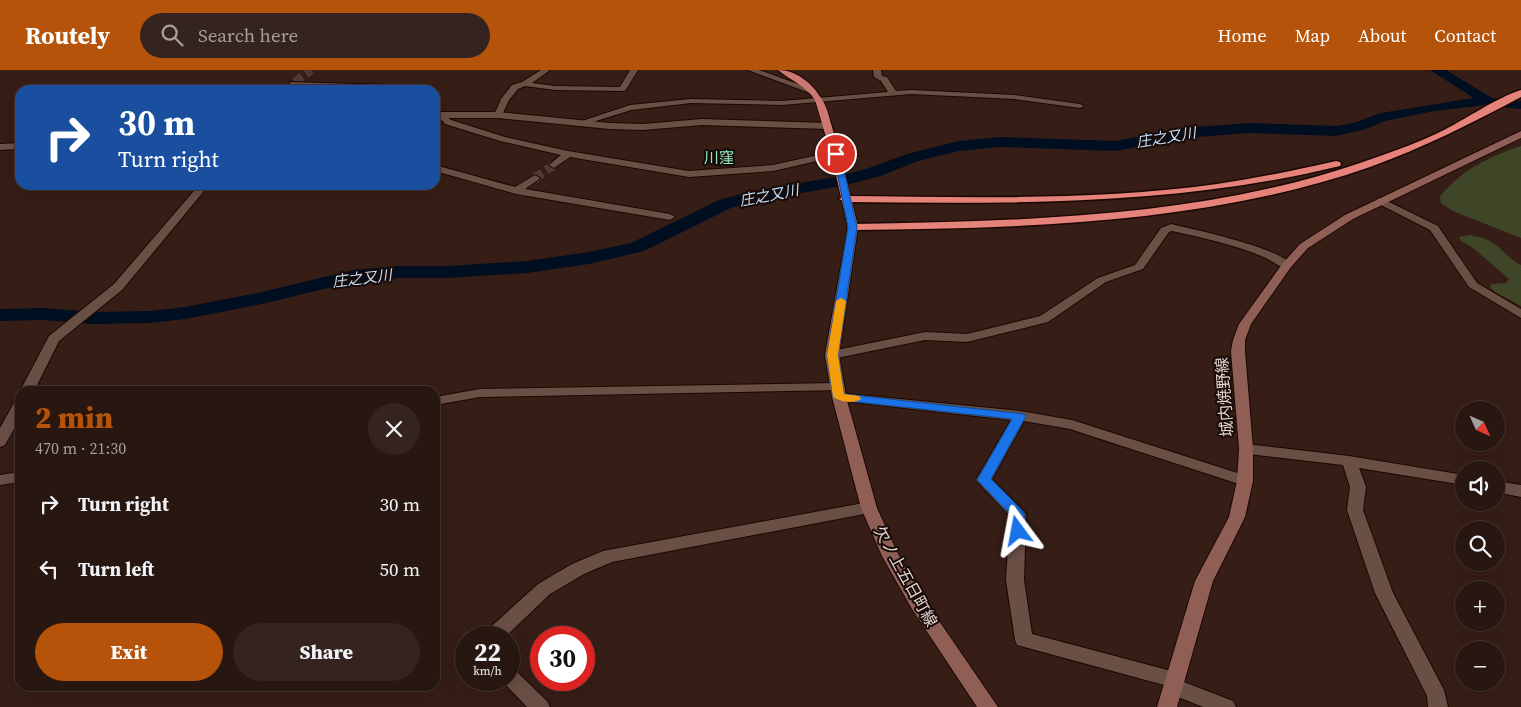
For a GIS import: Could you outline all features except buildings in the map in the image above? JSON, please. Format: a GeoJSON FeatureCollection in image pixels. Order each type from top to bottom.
{"type":"FeatureCollection","features":[{"type":"Feature","properties":{"kind":"highway"},"geometry":{"type":"LineString","coordinates":[[782,70],[799,79],[813,91],[818,100],[836,154],[853,227],[996,224],[1168,209],[1268,191],[1336,173],[1415,147],[1497,108],[1519,95]]}},
{"type":"Feature","properties":{"kind":"highway"},"geometry":{"type":"LineString","coordinates":[[845,199],[1028,199],[1159,192],[1241,182],[1333,165],[1439,136]]}},
{"type":"Feature","properties":{"kind":"main road","name":"城内焼野線"},"geometry":{"type":"LineString","coordinates":[[1167,707],[1204,581],[1237,517],[1245,481],[1246,450],[1239,340],[1245,324],[1287,265],[1304,246],[1320,234],[1381,201],[1485,153],[1521,134]]}},
{"type":"Feature","properties":{"kind":"main road","name":"欠ノ上五日町線"},"geometry":{"type":"LineString","coordinates":[[853,227],[832,355],[838,392],[869,508],[890,556],[918,604],[988,707]]}},
{"type":"Feature","properties":{"kind":"street"},"geometry":{"type":"LineString","coordinates":[[498,115],[505,99],[515,87],[525,84],[546,70]]}},
{"type":"Feature","properties":{"kind":"street"},"geometry":{"type":"LineString","coordinates":[[583,122],[605,114],[626,99],[634,70]]}},
{"type":"Feature","properties":{"kind":"street"},"geometry":{"type":"LineString","coordinates":[[752,70],[813,91]]}},
{"type":"Feature","properties":{"kind":"street"},"geometry":{"type":"LineString","coordinates":[[877,70],[878,77],[884,79],[893,93]]}},
{"type":"Feature","properties":{"kind":"street"},"geometry":{"type":"LineString","coordinates":[[292,85],[294,83],[342,85]]}},
{"type":"Feature","properties":{"kind":"street"},"geometry":{"type":"LineString","coordinates":[[525,84],[626,99],[737,103],[818,100],[911,92],[1015,97],[1080,106]]}},
{"type":"Feature","properties":{"kind":"street"},"geometry":{"type":"LineString","coordinates":[[440,115],[498,115],[610,126],[643,127],[702,122],[828,126]]}},
{"type":"Feature","properties":{"kind":"street"},"geometry":{"type":"LineString","coordinates":[[440,116],[448,122],[503,139],[568,154],[689,174],[772,168],[836,154]]}},
{"type":"Feature","properties":{"kind":"street"},"geometry":{"type":"LineString","coordinates":[[0,147],[15,146]]}},
{"type":"Feature","properties":{"kind":"street"},"geometry":{"type":"LineString","coordinates":[[554,165],[568,154]]}},
{"type":"Feature","properties":{"kind":"street"},"geometry":{"type":"LineString","coordinates":[[440,169],[516,191],[670,217]]}},
{"type":"Feature","properties":{"kind":"street"},"geometry":{"type":"LineString","coordinates":[[516,191],[535,178]]}},
{"type":"Feature","properties":{"kind":"street"},"geometry":{"type":"LineString","coordinates":[[30,386],[54,339],[118,287],[200,190]]}},
{"type":"Feature","properties":{"kind":"street"},"geometry":{"type":"LineString","coordinates":[[1381,201],[1434,228],[1473,285],[1521,314]]}},
{"type":"Feature","properties":{"kind":"street"},"geometry":{"type":"LineString","coordinates":[[832,355],[924,336],[967,338],[1044,319],[1102,280],[1139,266],[1164,230],[1171,227],[1217,238],[1270,256],[1287,265]]}},
{"type":"Feature","properties":{"kind":"street"},"geometry":{"type":"LineString","coordinates":[[440,400],[480,393],[838,392],[1020,416],[1072,425],[1245,481]]}},
{"type":"Feature","properties":{"kind":"street"},"geometry":{"type":"LineString","coordinates":[[0,442],[15,414]]}},
{"type":"Feature","properties":{"kind":"street"},"geometry":{"type":"LineString","coordinates":[[1020,416],[984,480],[1018,514],[1015,580],[1024,640],[1174,683],[1226,707]]}},
{"type":"Feature","properties":{"kind":"street"},"geometry":{"type":"LineString","coordinates":[[1246,450],[1349,461],[1455,479]]}},
{"type":"Feature","properties":{"kind":"street"},"geometry":{"type":"LineString","coordinates":[[1349,461],[1358,487],[1355,510],[1384,593],[1437,696],[1438,707]]}},
{"type":"Feature","properties":{"kind":"street"},"geometry":{"type":"LineString","coordinates":[[0,480],[15,477]]}},
{"type":"Feature","properties":{"kind":"street"},"geometry":{"type":"LineString","coordinates":[[1505,488],[1521,491]]}},
{"type":"Feature","properties":{"kind":"street"},"geometry":{"type":"LineString","coordinates":[[504,626],[544,589],[578,569],[609,556],[869,508]]}},
{"type":"Feature","properties":{"kind":"street"},"geometry":{"type":"LineString","coordinates":[[520,688],[540,707]]}},
{"type":"Feature","properties":{"kind":"green space"},"geometry":{"type":"Polygon","coordinates":[[[1521,146],[1521,238],[1453,211],[1441,203],[1440,197],[1447,188],[1466,172],[1499,154],[1521,146]]]}},
{"type":"Feature","properties":{"kind":"green space"},"geometry":{"type":"Polygon","coordinates":[[[1470,235],[1485,239],[1498,246],[1512,260],[1521,265],[1521,306],[1495,292],[1490,287],[1491,284],[1506,283],[1509,279],[1472,247],[1461,241],[1459,237],[1470,235]]]}},
{"type":"Feature","properties":{"kind":"waterway","name":"庄之又川"},"geometry":{"type":"LineString","coordinates":[[1437,70],[1486,99],[1484,101]]}},
{"type":"Feature","properties":{"kind":"waterway","name":"庄之又川"},"geometry":{"type":"LineString","coordinates":[[0,315],[43,314],[94,318],[150,317],[185,313],[262,298],[353,276],[399,272],[448,272],[527,267],[589,258],[637,247],[725,204],[753,196],[836,182],[875,172],[913,157],[959,146],[1000,142],[1116,146],[1184,133],[1248,128],[1335,131],[1358,127],[1381,117],[1435,107],[1485,101],[1521,105]]}},
{"type":"Feature","properties":{"kind":"tunnel"},"geometry":{"type":"LineString","coordinates":[[295,82],[311,70]]}},
{"type":"Feature","properties":{"kind":"tunnel"},"geometry":{"type":"LineString","coordinates":[[537,177],[535,178],[554,165]]}},
{"type":"Feature","properties":{"kind":"slow traffic"},"geometry":{"type":"LineString","coordinates":[[841,301],[832,355],[839,397],[855,399]]}},
{"type":"Feature","properties":{"kind":"district","name":"川窪"},"geometry":{"type":"Point","coordinates":[719,157]}},
{"type":"Feature","properties":{"kind":"route"},"geometry":{"type":"LineString","coordinates":[[836,154],[853,227],[832,355],[839,397],[1020,416],[984,480],[1018,514],[1018,531]]}}]}
